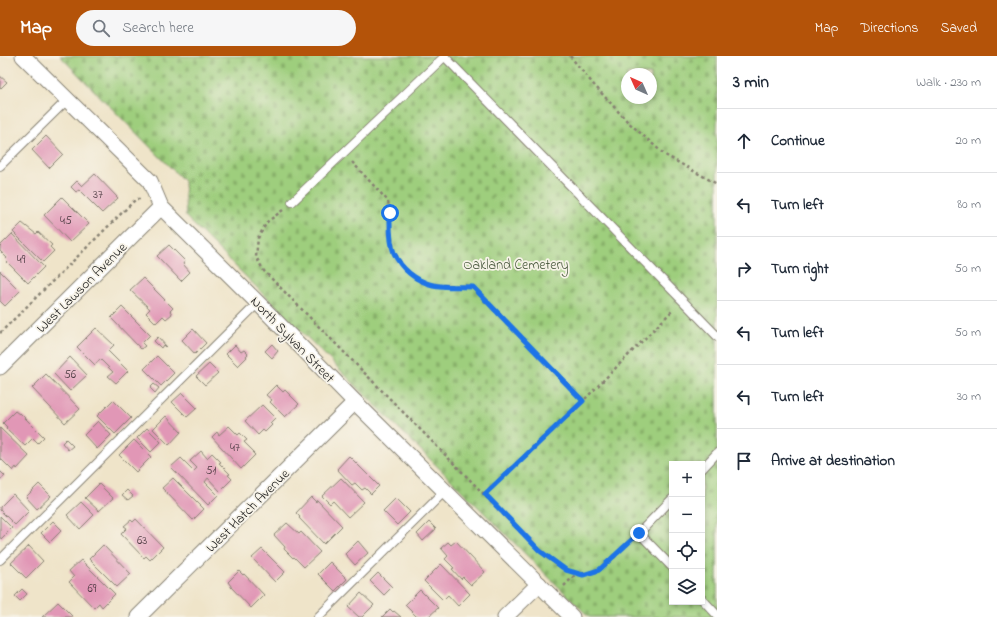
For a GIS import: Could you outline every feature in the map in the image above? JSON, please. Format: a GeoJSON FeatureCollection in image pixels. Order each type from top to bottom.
{"type":"FeatureCollection","features":[{"type":"Feature","properties":{"kind":"street","name":"North Sylvan Street"},"geometry":{"type":"LineString","coordinates":[[23,56],[150,181],[162,207],[355,402],[572,617]]}},
{"type":"Feature","properties":{"kind":"street","name":"West Lawson Avenue"},"geometry":{"type":"LineString","coordinates":[[0,367],[162,207]]}},
{"type":"Feature","properties":{"kind":"street","name":"West Hatch Avenue"},"geometry":{"type":"LineString","coordinates":[[138,617],[355,402]]}},
{"type":"Feature","properties":{"kind":"street"},"geometry":{"type":"LineString","coordinates":[[505,617],[538,584]]}},
{"type":"Feature","properties":{"kind":"lane"},"geometry":{"type":"LineString","coordinates":[[292,202],[444,56],[717,336]]}},
{"type":"Feature","properties":{"kind":"lane"},"geometry":{"type":"LineString","coordinates":[[0,166],[67,100]]}},
{"type":"Feature","properties":{"kind":"lane"},"geometry":{"type":"LineString","coordinates":[[0,560],[258,303]]}},
{"type":"Feature","properties":{"kind":"lane"},"geometry":{"type":"LineString","coordinates":[[705,466],[717,453]]}},
{"type":"Feature","properties":{"kind":"lane"},"geometry":{"type":"LineString","coordinates":[[318,617],[445,491]]}},
{"type":"Feature","properties":{"kind":"lane"},"geometry":{"type":"LineString","coordinates":[[669,502],[639,533],[669,564]]}},
{"type":"Feature","properties":{"kind":"lane"},"geometry":{"type":"LineString","coordinates":[[705,602],[717,615]]}},
{"type":"Feature","properties":{"kind":"path"},"geometry":{"type":"LineString","coordinates":[[570,56],[627,121],[660,150],[717,184]]}},
{"type":"Feature","properties":{"kind":"path"},"geometry":{"type":"LineString","coordinates":[[343,152],[388,201],[390,231],[394,252],[404,268],[419,281],[434,285],[473,287],[583,401]]}},
{"type":"Feature","properties":{"kind":"path"},"geometry":{"type":"LineString","coordinates":[[0,333],[136,199],[142,199]]}},
{"type":"Feature","properties":{"kind":"path"},"geometry":{"type":"LineString","coordinates":[[292,202],[268,222],[258,238],[256,257],[264,271],[540,551],[566,570],[583,575],[599,570],[639,533]]}},
{"type":"Feature","properties":{"kind":"path"},"geometry":{"type":"LineString","coordinates":[[485,494],[583,401],[682,301]]}},
{"type":"Feature","properties":{"kind":"green space","name":"Oakland Cemetery"},"geometry":{"type":"Polygon","coordinates":[[[60,56],[717,56],[717,617],[589,617],[186,217],[184,181],[60,56]]]}},
{"type":"Feature","properties":{"kind":"building"},"geometry":{"type":"Polygon","coordinates":[[[0,76],[7,82],[0,89],[0,76]]]}},
{"type":"Feature","properties":{"kind":"building"},"geometry":{"type":"Polygon","coordinates":[[[46,136],[63,154],[49,168],[32,150],[46,136]]]}},
{"type":"Feature","properties":{"kind":"building"},"geometry":{"type":"Polygon","coordinates":[[[95,174],[118,198],[102,213],[79,190],[76,192],[71,187],[77,181],[82,186],[95,174]]]}},
{"type":"Feature","properties":{"kind":"building"},"geometry":{"type":"Polygon","coordinates":[[[62,197],[89,224],[70,242],[44,215],[62,197]]]}},
{"type":"Feature","properties":{"kind":"building"},"geometry":{"type":"Polygon","coordinates":[[[22,223],[36,234],[38,232],[52,245],[50,247],[54,251],[43,262],[13,232],[22,223]]]}},
{"type":"Feature","properties":{"kind":"building"},"geometry":{"type":"Polygon","coordinates":[[[12,234],[44,267],[28,283],[5,260],[7,258],[0,251],[0,246],[12,234]]]}},
{"type":"Feature","properties":{"kind":"building"},"geometry":{"type":"Polygon","coordinates":[[[169,245],[185,261],[183,264],[190,272],[181,281],[157,256],[169,245]]]}},
{"type":"Feature","properties":{"kind":"building"},"geometry":{"type":"Polygon","coordinates":[[[0,271],[20,291],[5,306],[0,301],[0,271]]]}},
{"type":"Feature","properties":{"kind":"building"},"geometry":{"type":"Polygon","coordinates":[[[143,278],[173,308],[170,311],[172,314],[166,319],[163,316],[156,323],[146,313],[150,309],[130,290],[143,278]]]}},
{"type":"Feature","properties":{"kind":"building"},"geometry":{"type":"Polygon","coordinates":[[[122,307],[150,335],[142,343],[145,346],[141,349],[111,318],[122,307]]]}},
{"type":"Feature","properties":{"kind":"building"},"geometry":{"type":"Polygon","coordinates":[[[96,328],[114,345],[108,351],[128,371],[116,383],[108,376],[113,372],[100,359],[95,365],[77,347],[96,328]]]}},
{"type":"Feature","properties":{"kind":"building"},"geometry":{"type":"Polygon","coordinates":[[[193,329],[206,343],[195,354],[182,340],[193,329]]]}},
{"type":"Feature","properties":{"kind":"building"},"geometry":{"type":"Polygon","coordinates":[[[158,337],[166,346],[165,347],[163,345],[161,348],[154,341],[158,337]]]}},
{"type":"Feature","properties":{"kind":"building"},"geometry":{"type":"Polygon","coordinates":[[[272,344],[278,351],[272,358],[265,351],[272,344]]]}},
{"type":"Feature","properties":{"kind":"building"},"geometry":{"type":"Polygon","coordinates":[[[235,345],[241,352],[244,350],[248,354],[238,366],[226,354],[235,345]]]}},
{"type":"Feature","properties":{"kind":"building"},"geometry":{"type":"Polygon","coordinates":[[[157,356],[174,373],[161,386],[144,369],[157,356]]]}},
{"type":"Feature","properties":{"kind":"building"},"geometry":{"type":"Polygon","coordinates":[[[70,357],[87,375],[70,391],[54,374],[70,357]]]}},
{"type":"Feature","properties":{"kind":"building"},"geometry":{"type":"Polygon","coordinates":[[[209,364],[218,373],[205,385],[196,376],[209,364]]]}},
{"type":"Feature","properties":{"kind":"building"},"geometry":{"type":"Polygon","coordinates":[[[46,374],[80,409],[65,423],[32,388],[46,374]]]}},
{"type":"Feature","properties":{"kind":"building"},"geometry":{"type":"Polygon","coordinates":[[[154,384],[159,388],[155,393],[150,388],[154,384]]]}},
{"type":"Feature","properties":{"kind":"building"},"geometry":{"type":"Polygon","coordinates":[[[276,385],[283,392],[285,390],[299,404],[285,417],[270,402],[272,400],[266,395],[276,385]]]}},
{"type":"Feature","properties":{"kind":"building"},"geometry":{"type":"Polygon","coordinates":[[[182,393],[197,408],[187,417],[172,402],[182,393]]]}},
{"type":"Feature","properties":{"kind":"building"},"geometry":{"type":"Polygon","coordinates":[[[113,400],[131,418],[115,434],[97,416],[113,400]]]}},
{"type":"Feature","properties":{"kind":"building"},"geometry":{"type":"Polygon","coordinates":[[[262,405],[275,418],[270,423],[272,425],[265,432],[263,430],[258,435],[245,421],[262,405]]]}},
{"type":"Feature","properties":{"kind":"building"},"geometry":{"type":"Polygon","coordinates":[[[15,411],[19,414],[20,413],[44,437],[38,443],[33,438],[25,446],[6,428],[7,427],[3,423],[15,411]]]}},
{"type":"Feature","properties":{"kind":"building"},"geometry":{"type":"Polygon","coordinates":[[[166,416],[181,432],[169,445],[153,429],[166,416]]]}},
{"type":"Feature","properties":{"kind":"building"},"geometry":{"type":"Polygon","coordinates":[[[98,421],[111,435],[97,449],[84,435],[98,421]]]}},
{"type":"Feature","properties":{"kind":"building"},"geometry":{"type":"Polygon","coordinates":[[[229,426],[238,435],[240,433],[247,440],[244,442],[255,455],[241,469],[212,437],[217,432],[219,435],[229,426]]]}},
{"type":"Feature","properties":{"kind":"building"},"geometry":{"type":"Polygon","coordinates":[[[0,428],[29,456],[17,469],[16,467],[13,471],[0,459],[0,428]]]}},
{"type":"Feature","properties":{"kind":"building"},"geometry":{"type":"Polygon","coordinates":[[[147,428],[161,442],[151,452],[137,438],[147,428]]]}},
{"type":"Feature","properties":{"kind":"building"},"geometry":{"type":"Polygon","coordinates":[[[66,439],[73,446],[68,450],[62,443],[66,439]]]}},
{"type":"Feature","properties":{"kind":"building"},"geometry":{"type":"Polygon","coordinates":[[[134,440],[151,457],[136,472],[119,455],[134,440]]]}},
{"type":"Feature","properties":{"kind":"building"},"geometry":{"type":"Polygon","coordinates":[[[201,451],[207,458],[212,453],[221,462],[219,463],[230,474],[228,475],[232,479],[220,491],[208,478],[205,482],[218,495],[208,505],[171,467],[181,458],[194,471],[197,468],[190,461],[201,451]]]}},
{"type":"Feature","properties":{"kind":"building"},"geometry":{"type":"Polygon","coordinates":[[[349,456],[379,486],[371,494],[365,488],[362,490],[355,483],[352,485],[337,469],[349,456]]]}},
{"type":"Feature","properties":{"kind":"building"},"geometry":{"type":"Polygon","coordinates":[[[0,471],[5,476],[0,480],[0,471]]]}},
{"type":"Feature","properties":{"kind":"building"},"geometry":{"type":"Polygon","coordinates":[[[173,478],[204,509],[193,520],[162,488],[173,478]]]}},
{"type":"Feature","properties":{"kind":"building"},"geometry":{"type":"Polygon","coordinates":[[[341,478],[364,502],[348,517],[333,501],[330,504],[322,496],[341,478]]]}},
{"type":"Feature","properties":{"kind":"building"},"geometry":{"type":"Polygon","coordinates":[[[39,484],[51,496],[37,509],[26,497],[39,484]]]}},
{"type":"Feature","properties":{"kind":"building"},"geometry":{"type":"Polygon","coordinates":[[[99,484],[113,498],[99,511],[85,498],[99,484]]]}},
{"type":"Feature","properties":{"kind":"building"},"geometry":{"type":"Polygon","coordinates":[[[127,490],[133,496],[128,500],[122,495],[127,490]]]}},
{"type":"Feature","properties":{"kind":"building"},"geometry":{"type":"Polygon","coordinates":[[[13,494],[29,511],[15,525],[0,510],[0,507],[13,494]]]}},
{"type":"Feature","properties":{"kind":"building"},"geometry":{"type":"Polygon","coordinates":[[[311,497],[316,502],[317,500],[342,526],[324,544],[296,513],[311,497]]]}},
{"type":"Feature","properties":{"kind":"building"},"geometry":{"type":"Polygon","coordinates":[[[396,498],[410,512],[397,525],[383,511],[396,498]]]}},
{"type":"Feature","properties":{"kind":"building"},"geometry":{"type":"Polygon","coordinates":[[[81,502],[94,515],[80,529],[67,515],[81,502]]]}},
{"type":"Feature","properties":{"kind":"building"},"geometry":{"type":"Polygon","coordinates":[[[0,516],[12,528],[1,539],[0,537],[0,516]]]}},
{"type":"Feature","properties":{"kind":"building"},"geometry":{"type":"Polygon","coordinates":[[[136,519],[163,547],[150,560],[146,556],[144,558],[121,534],[127,528],[124,526],[131,520],[133,522],[136,519]]]}},
{"type":"Feature","properties":{"kind":"building"},"geometry":{"type":"Polygon","coordinates":[[[53,521],[62,530],[50,542],[41,533],[53,521]]]}},
{"type":"Feature","properties":{"kind":"building"},"geometry":{"type":"Polygon","coordinates":[[[429,522],[436,529],[423,541],[417,534],[429,522]]]}},
{"type":"Feature","properties":{"kind":"building"},"geometry":{"type":"Polygon","coordinates":[[[287,523],[299,534],[301,532],[320,552],[304,567],[284,549],[285,547],[274,535],[287,523]]]}},
{"type":"Feature","properties":{"kind":"building"},"geometry":{"type":"Polygon","coordinates":[[[358,541],[368,553],[355,565],[345,554],[358,541]]]}},
{"type":"Feature","properties":{"kind":"building"},"geometry":{"type":"Polygon","coordinates":[[[456,541],[485,572],[471,585],[463,577],[461,579],[452,569],[454,568],[445,559],[448,556],[441,548],[448,542],[451,545],[456,541]]]}},
{"type":"Feature","properties":{"kind":"building"},"geometry":{"type":"Polygon","coordinates":[[[103,545],[131,574],[117,587],[89,559],[103,545]]]}},
{"type":"Feature","properties":{"kind":"building"},"geometry":{"type":"Polygon","coordinates":[[[29,546],[43,561],[26,578],[11,563],[29,546]]]}},
{"type":"Feature","properties":{"kind":"building"},"geometry":{"type":"Polygon","coordinates":[[[262,549],[285,572],[275,582],[252,558],[262,549]]]}},
{"type":"Feature","properties":{"kind":"building"},"geometry":{"type":"Polygon","coordinates":[[[81,560],[115,594],[102,607],[99,603],[94,608],[69,582],[74,577],[69,571],[81,560]]]}},
{"type":"Feature","properties":{"kind":"building"},"geometry":{"type":"Polygon","coordinates":[[[330,562],[347,579],[335,591],[318,574],[330,562]]]}},
{"type":"Feature","properties":{"kind":"building"},"geometry":{"type":"Polygon","coordinates":[[[441,564],[470,594],[458,606],[448,595],[443,600],[424,581],[441,564]]]}},
{"type":"Feature","properties":{"kind":"building"},"geometry":{"type":"Polygon","coordinates":[[[239,571],[243,575],[244,574],[264,595],[251,608],[228,582],[239,571]]]}},
{"type":"Feature","properties":{"kind":"building"},"geometry":{"type":"Polygon","coordinates":[[[378,573],[392,587],[384,595],[370,581],[378,573]]]}},
{"type":"Feature","properties":{"kind":"building"},"geometry":{"type":"Polygon","coordinates":[[[22,589],[27,594],[20,601],[15,596],[22,589]]]}},
{"type":"Feature","properties":{"kind":"building"},"geometry":{"type":"Polygon","coordinates":[[[420,590],[438,608],[428,617],[417,617],[405,605],[420,590]]]}},
{"type":"Feature","properties":{"kind":"building"},"geometry":{"type":"Polygon","coordinates":[[[361,593],[374,605],[362,617],[359,617],[348,607],[361,593]]]}},
{"type":"Feature","properties":{"kind":"building"},"geometry":{"type":"Polygon","coordinates":[[[58,602],[73,617],[42,617],[58,602]]]}},
{"type":"Feature","properties":{"kind":"building"},"geometry":{"type":"Polygon","coordinates":[[[390,609],[393,612],[394,611],[401,617],[382,617],[390,609]]]}},
{"type":"Feature","properties":{"kind":"route"},"geometry":{"type":"LineString","coordinates":[[390,213],[390,231],[394,252],[404,268],[419,281],[434,285],[473,287],[583,401],[485,494],[540,551],[566,570],[583,575],[599,570],[639,533]]}}]}
